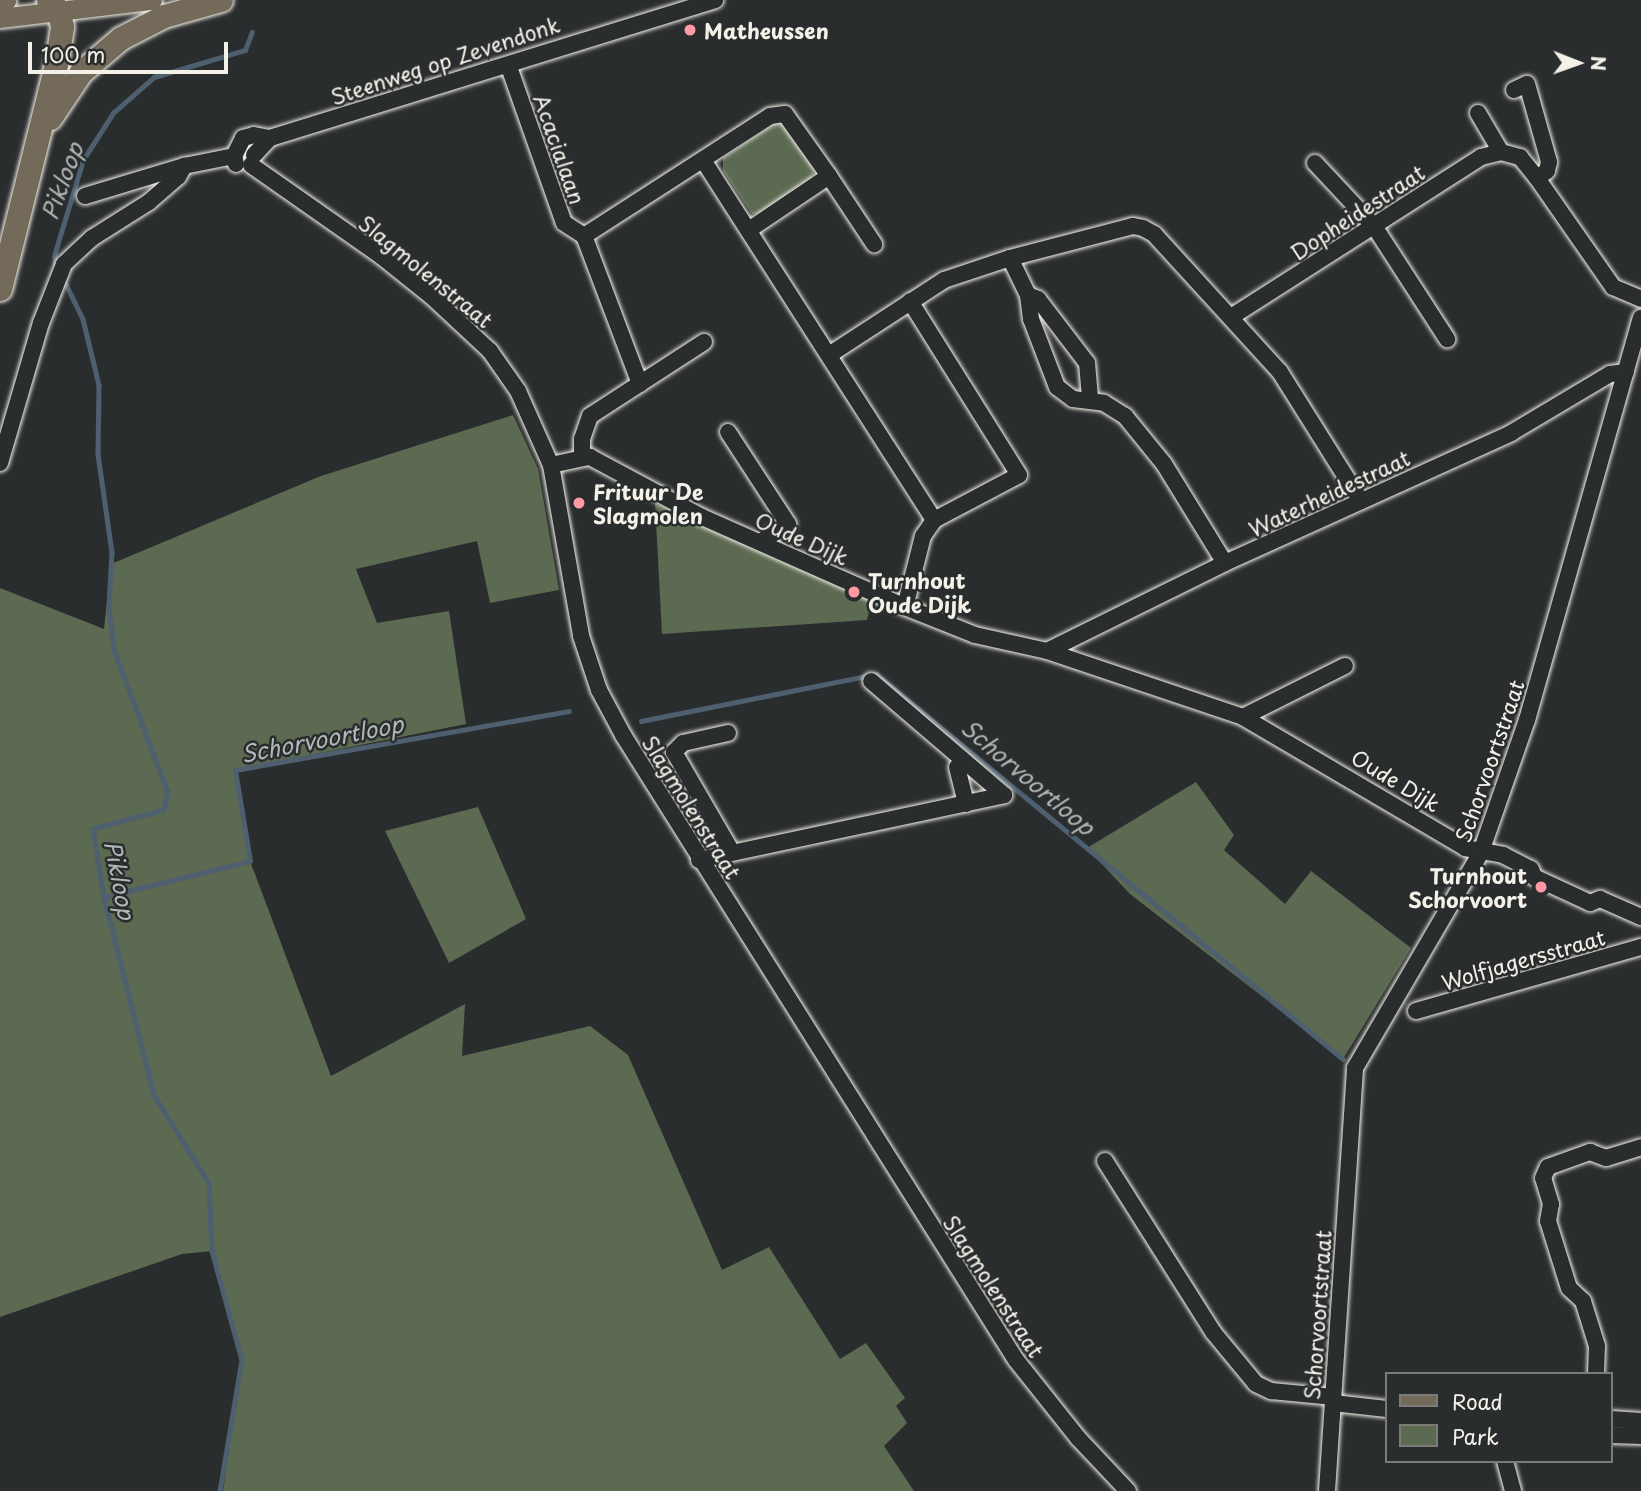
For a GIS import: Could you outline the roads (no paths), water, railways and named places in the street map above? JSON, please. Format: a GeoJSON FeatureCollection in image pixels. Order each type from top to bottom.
{"type":"FeatureCollection","features":[{"type":"Feature","properties":{"kind":"highway"},"geometry":{"type":"LineString","coordinates":[[0,4],[4,0]]}},
{"type":"Feature","properties":{"kind":"highway"},"geometry":{"type":"LineString","coordinates":[[40,136],[75,80],[102,52],[164,16],[221,0]]}},
{"type":"Feature","properties":{"kind":"highway"},"geometry":{"type":"LineString","coordinates":[[0,289],[56,65],[62,26],[53,5]]}},
{"type":"Feature","properties":{"kind":"main road"},"geometry":{"type":"LineString","coordinates":[[0,18],[53,5],[152,0]]}},
{"type":"Feature","properties":{"kind":"street","name":"Steenweg op Zevendonk"},"geometry":{"type":"LineString","coordinates":[[85,196],[236,152],[243,138],[254,135],[270,138],[509,66],[514,61],[689,4],[715,0]]}},
{"type":"Feature","properties":{"kind":"street","name":"Acacialaan"},"geometry":{"type":"LineString","coordinates":[[509,66],[564,223],[584,236],[640,383]]}},
{"type":"Feature","properties":{"kind":"street"},"geometry":{"type":"LineString","coordinates":[[1514,90],[1527,84],[1549,162],[1547,171],[1537,178]]}},
{"type":"Feature","properties":{"kind":"street"},"geometry":{"type":"LineString","coordinates":[[1478,113],[1505,152],[1520,157],[1537,178],[1613,287],[1641,299]]}},
{"type":"Feature","properties":{"kind":"street","name":"Acacialaan"},"geometry":{"type":"LineString","coordinates":[[584,236],[770,116],[785,114],[830,176],[874,244]]}},
{"type":"Feature","properties":{"kind":"street","name":"Steenweg op Zevendonk"},"geometry":{"type":"LineString","coordinates":[[253,160],[270,138]]}},
{"type":"Feature","properties":{"kind":"street"},"geometry":{"type":"LineString","coordinates":[[236,152],[248,148],[253,160]]}},
{"type":"Feature","properties":{"kind":"street","name":"Dopheidestraat"},"geometry":{"type":"LineString","coordinates":[[1231,317],[1481,158],[1505,152]]}},
{"type":"Feature","properties":{"kind":"street","name":"Slagmolenstraat"},"geometry":{"type":"LineString","coordinates":[[253,160],[381,256],[461,322],[490,351],[518,391],[551,465],[581,636],[599,690],[699,859],[1016,1360],[1078,1438],[1128,1491]]}},
{"type":"Feature","properties":{"kind":"street"},"geometry":{"type":"LineString","coordinates":[[703,160],[934,520]]}},
{"type":"Feature","properties":{"kind":"street"},"geometry":{"type":"LineString","coordinates":[[1315,163],[1374,226],[1447,339]]}},
{"type":"Feature","properties":{"kind":"street"},"geometry":{"type":"LineString","coordinates":[[0,463],[41,323],[64,264],[92,238],[149,202],[178,177],[184,166]]}},
{"type":"Feature","properties":{"kind":"street"},"geometry":{"type":"LineString","coordinates":[[749,230],[830,176]]}},
{"type":"Feature","properties":{"kind":"street"},"geometry":{"type":"LineString","coordinates":[[829,355],[944,280],[1010,258],[1133,226],[1143,228],[1154,234],[1231,317],[1295,393],[1361,501]]}},
{"type":"Feature","properties":{"kind":"street"},"geometry":{"type":"LineString","coordinates":[[1010,258],[1028,295],[1031,319],[1058,387],[1073,399],[1090,400],[1116,408],[1125,416],[1164,464],[1224,563]]}},
{"type":"Feature","properties":{"kind":"street"},"geometry":{"type":"LineString","coordinates":[[1028,295],[1038,299],[1087,363],[1090,400]]}},
{"type":"Feature","properties":{"kind":"street"},"geometry":{"type":"LineString","coordinates":[[905,607],[923,536],[934,520],[1019,475],[910,301]]}},
{"type":"Feature","properties":{"kind":"street","name":"Schorvoortstraat"},"geometry":{"type":"LineString","coordinates":[[1327,1491],[1355,1068],[1481,852],[1527,720],[1641,318]]}},
{"type":"Feature","properties":{"kind":"street"},"geometry":{"type":"LineString","coordinates":[[551,465],[582,455],[582,439],[590,416],[704,342]]}},
{"type":"Feature","properties":{"kind":"street","name":"Waterheidestraat"},"geometry":{"type":"LineString","coordinates":[[1047,651],[1224,563],[1511,433],[1610,374],[1626,372]]}},
{"type":"Feature","properties":{"kind":"street"},"geometry":{"type":"LineString","coordinates":[[728,432],[788,524],[760,542]]}},
{"type":"Feature","properties":{"kind":"street","name":"Oude Dijk"},"geometry":{"type":"LineString","coordinates":[[582,455],[760,542],[975,635],[1047,651],[1243,717],[1465,848],[1503,855],[1531,869],[1534,877],[1590,903],[1600,900],[1641,917]]}},
{"type":"Feature","properties":{"kind":"street"},"geometry":{"type":"LineString","coordinates":[[1243,717],[1345,666]]}},
{"type":"Feature","properties":{"kind":"street"},"geometry":{"type":"LineString","coordinates":[[699,859],[1004,795],[871,681]]}},
{"type":"Feature","properties":{"kind":"street"},"geometry":{"type":"LineString","coordinates":[[728,733],[683,743],[674,752],[732,852]]}},
{"type":"Feature","properties":{"kind":"street"},"geometry":{"type":"LineString","coordinates":[[957,767],[966,804]]}},
{"type":"Feature","properties":{"kind":"street","name":"Wolfjagersstraat"},"geometry":{"type":"LineString","coordinates":[[1416,1011],[1641,947]]}},
{"type":"Feature","properties":{"kind":"street"},"geometry":{"type":"LineString","coordinates":[[1596,1372],[1597,1346],[1583,1301],[1569,1288],[1548,1221],[1551,1204],[1543,1178],[1548,1167],[1590,1152],[1606,1158],[1641,1147]]}},
{"type":"Feature","properties":{"kind":"street"},"geometry":{"type":"LineString","coordinates":[[1105,1161],[1213,1332],[1256,1384],[1271,1391],[1386,1409]]}},
{"type":"Feature","properties":{"kind":"street"},"geometry":{"type":"LineString","coordinates":[[1613,1419],[1641,1421]]}},
{"type":"Feature","properties":{"kind":"street"},"geometry":{"type":"LineString","coordinates":[[1613,1435],[1641,1436]]}},
{"type":"Feature","properties":{"kind":"street"},"geometry":{"type":"LineString","coordinates":[[1505,1463],[1513,1491]]}},
{"type":"Feature","properties":{"kind":"waterway","name":"Pikloop"},"geometry":{"type":"LineString","coordinates":[[56,267],[54,256],[83,160],[113,113],[154,77],[245,50],[252,32]]}},
{"type":"Feature","properties":{"kind":"waterway","name":"Pikloop"},"geometry":{"type":"LineString","coordinates":[[63,278],[83,319],[99,385],[98,454],[112,552],[109,605],[114,650],[168,792],[164,810],[93,829],[104,897],[154,1095],[209,1183],[212,1251],[242,1360],[220,1491]]}},
{"type":"Feature","properties":{"kind":"waterway","name":"Schorvoortloop"},"geometry":{"type":"LineString","coordinates":[[641,721],[876,674],[1343,1059]]}},
{"type":"Feature","properties":{"kind":"waterway","name":"Schorvoortloop"},"geometry":{"type":"LineString","coordinates":[[104,897],[250,861],[235,770],[569,711]]}},
{"type":"Feature","properties":{"kind":"place","name":"Matheussen"},"geometry":{"type":"Point","coordinates":[690,30]}},
{"type":"Feature","properties":{"kind":"place","name":"Frituur De Slagmolen"},"geometry":{"type":"Point","coordinates":[579,503]}},
{"type":"Feature","properties":{"kind":"place","name":"Turnhout Oude Dijk"},"geometry":{"type":"Point","coordinates":[854,592]}},
{"type":"Feature","properties":{"kind":"place","name":"Turnhout Schorvoort"},"geometry":{"type":"Point","coordinates":[1541,887]}}]}
